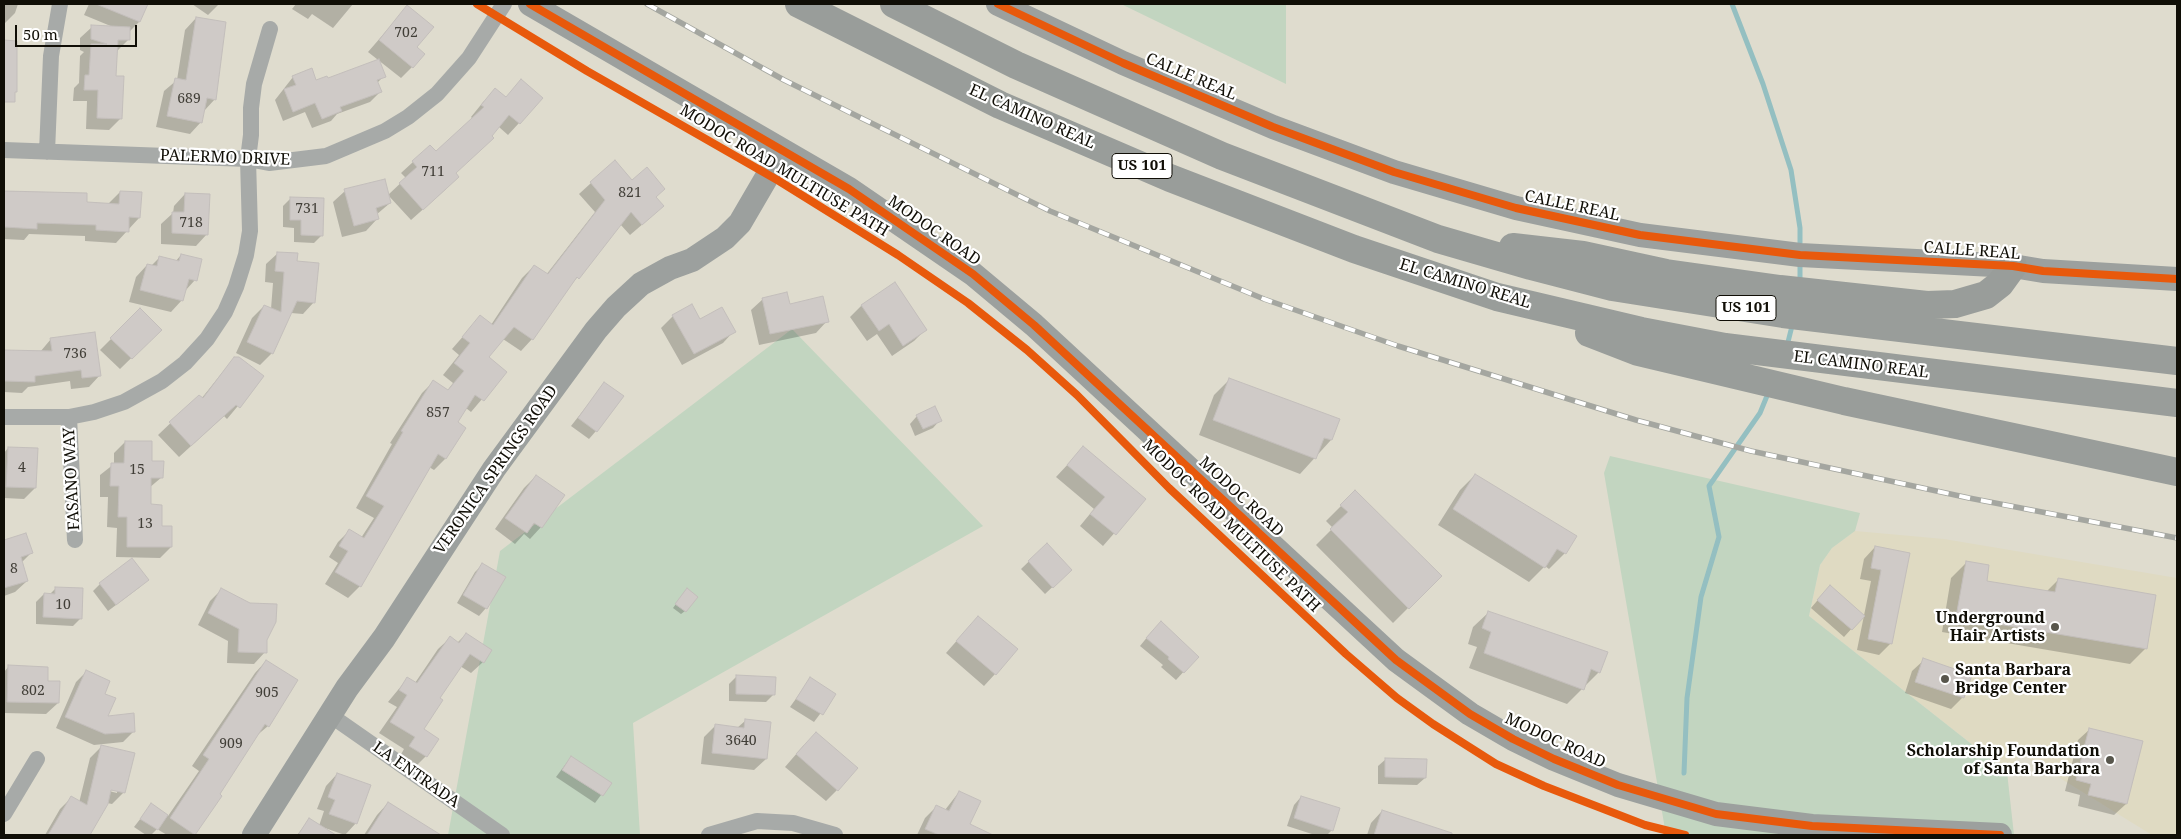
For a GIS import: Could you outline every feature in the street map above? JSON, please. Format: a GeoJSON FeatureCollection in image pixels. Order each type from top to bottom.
{"type":"FeatureCollection","features":[{"type":"Feature","properties":{"kind":"highway","name":"EL CAMINO REAL"},"geometry":{"type":"LineString","coordinates":[[799,4],[839,26],[1000,104],[1161,174],[1354,249],[1497,297],[1641,331],[1725,347],[2177,403]]}},
{"type":"Feature","properties":{"kind":"highway","name":"US 101"},"geometry":{"type":"LineString","coordinates":[[894,4],[1016,65],[1231,159],[1438,238],[1532,266],[1612,287],[1844,323],[2177,361]]}},
{"type":"Feature","properties":{"kind":"highway"},"geometry":{"type":"LineString","coordinates":[[1438,238],[1583,255],[1666,273],[1771,288],[1927,306],[1955,304],[1986,294],[2000,284],[2013,266]]}},
{"type":"Feature","properties":{"kind":"highway"},"geometry":{"type":"LineString","coordinates":[[1497,297],[1638,352],[1844,401],[2177,472]]}},
{"type":"Feature","properties":{"kind":"street"},"geometry":{"type":"LineString","coordinates":[[47,152],[51,56],[60,4]]}},
{"type":"Feature","properties":{"kind":"street","name":"PALERMO DRIVE"},"geometry":{"type":"LineString","coordinates":[[4,150],[248,159],[269,163],[326,156],[384,131],[400,122],[437,94],[469,58],[504,4]]}},
{"type":"Feature","properties":{"kind":"street","name":"MODOC ROAD"},"geometry":{"type":"LineString","coordinates":[[530,4],[866,200],[973,274],[1034,325],[1396,660],[1470,714],[1554,760],[1618,785],[1716,814],[1812,826],[2000,835]]}},
{"type":"Feature","properties":{"kind":"street","name":"CALLE REAL"},"geometry":{"type":"LineString","coordinates":[[998,4],[1123,62],[1272,127],[1394,172],[1516,208],[1640,235],[1800,255],[2013,266],[2043,271],[2177,278]]}},
{"type":"Feature","properties":{"kind":"street"},"geometry":{"type":"LineString","coordinates":[[4,417],[69,417],[94,412],[144,393],[185,363],[207,339],[225,312],[236,287],[246,255],[250,231],[248,159],[254,84],[270,29]]}},
{"type":"Feature","properties":{"kind":"street","name":"VERONICA SPRINGS ROAD"},"geometry":{"type":"LineString","coordinates":[[254,835],[347,688],[384,638],[494,469],[596,330],[641,284],[670,268],[692,260],[725,238],[740,222],[782,151]]}},
{"type":"Feature","properties":{"kind":"street","name":"FASANO WAY"},"geometry":{"type":"LineString","coordinates":[[69,417],[75,540]]}},
{"type":"Feature","properties":{"kind":"street","name":"LA ENTRADA"},"geometry":{"type":"LineString","coordinates":[[330,715],[502,835]]}},
{"type":"Feature","properties":{"kind":"street"},"geometry":{"type":"LineString","coordinates":[[4,814],[37,759]]}},
{"type":"Feature","properties":{"kind":"street"},"geometry":{"type":"LineString","coordinates":[[709,835],[747,822],[766,820],[792,823],[835,835]]}},
{"type":"Feature","properties":{"kind":"shaded area"},"geometry":{"type":"Polygon","coordinates":[[[1855,531],[1944,539],[2177,578],[2177,835],[2152,835],[2021,754],[2007,772],[1809,616],[1820,565],[1832,548],[1855,531]]]}},
{"type":"Feature","properties":{"kind":"green space"},"geometry":{"type":"Polygon","coordinates":[[[1121,4],[1286,4],[1286,84],[1121,4]]]}},
{"type":"Feature","properties":{"kind":"green space"},"geometry":{"type":"Polygon","coordinates":[[[792,329],[983,526],[633,723],[640,835],[448,835],[500,551],[792,329]]]}},
{"type":"Feature","properties":{"kind":"green space"},"geometry":{"type":"Polygon","coordinates":[[[1610,456],[1860,513],[1855,531],[1832,548],[1820,565],[1809,616],[2007,772],[2014,835],[1666,835],[1604,473],[1610,456]]]}},
{"type":"Feature","properties":{"kind":"building"},"geometry":{"type":"Polygon","coordinates":[[[96,4],[148,4],[140,22],[96,4]]]}},
{"type":"Feature","properties":{"kind":"building"},"geometry":{"type":"Polygon","coordinates":[[[407,5],[434,27],[417,47],[425,54],[413,68],[379,40],[407,5]]]}},
{"type":"Feature","properties":{"kind":"building"},"geometry":{"type":"Polygon","coordinates":[[[196,17],[226,22],[216,100],[207,98],[202,123],[167,116],[175,78],[186,80],[196,17]]]}},
{"type":"Feature","properties":{"kind":"building"},"geometry":{"type":"Polygon","coordinates":[[[91,25],[130,27],[130,40],[118,40],[116,76],[124,76],[122,119],[97,118],[98,90],[84,90],[85,75],[89,75],[91,44],[107,44],[91,39],[91,25]]]}},
{"type":"Feature","properties":{"kind":"building"},"geometry":{"type":"Polygon","coordinates":[[[4,40],[17,41],[17,92],[15,92],[15,102],[4,102],[4,40]]]}},
{"type":"Feature","properties":{"kind":"building"},"geometry":{"type":"Polygon","coordinates":[[[379,59],[386,77],[377,80],[382,92],[340,107],[342,111],[322,119],[315,103],[293,112],[284,89],[296,85],[292,76],[312,68],[316,80],[327,76],[328,78],[379,59]]]}},
{"type":"Feature","properties":{"kind":"building"},"geometry":{"type":"Polygon","coordinates":[[[521,79],[543,98],[520,124],[509,115],[492,136],[494,138],[456,173],[459,177],[423,210],[399,183],[417,167],[412,161],[430,145],[436,151],[484,107],[481,105],[495,88],[506,97],[521,79]]]}},
{"type":"Feature","properties":{"kind":"building"},"geometry":{"type":"Polygon","coordinates":[[[615,160],[632,180],[647,167],[665,189],[656,197],[664,206],[642,225],[631,212],[579,279],[577,277],[533,340],[514,327],[489,357],[507,372],[484,401],[475,395],[458,422],[466,428],[446,459],[438,454],[361,587],[335,572],[348,551],[339,546],[349,529],[364,538],[384,506],[366,496],[403,432],[401,431],[433,380],[448,390],[464,371],[454,363],[470,343],[462,337],[480,315],[493,325],[534,265],[548,274],[605,200],[590,182],[615,160]]]}},
{"type":"Feature","properties":{"kind":"building"},"geometry":{"type":"Polygon","coordinates":[[[385,179],[391,203],[376,208],[379,219],[354,226],[344,189],[385,179]]]}},
{"type":"Feature","properties":{"kind":"building"},"geometry":{"type":"Polygon","coordinates":[[[4,191],[87,193],[87,202],[119,204],[120,191],[142,192],[140,218],[129,217],[129,232],[96,230],[96,225],[37,223],[37,229],[4,227],[4,191]]]}},
{"type":"Feature","properties":{"kind":"building"},"geometry":{"type":"Polygon","coordinates":[[[185,193],[210,194],[208,235],[172,233],[172,212],[184,212],[185,193]]]}},
{"type":"Feature","properties":{"kind":"building"},"geometry":{"type":"Polygon","coordinates":[[[290,197],[324,198],[323,236],[301,235],[301,220],[290,220],[290,197]]]}},
{"type":"Feature","properties":{"kind":"building"},"geometry":{"type":"Polygon","coordinates":[[[277,252],[298,253],[297,261],[319,263],[315,303],[297,301],[273,354],[247,342],[264,305],[281,312],[284,272],[275,271],[277,252]]]}},
{"type":"Feature","properties":{"kind":"building"},"geometry":{"type":"Polygon","coordinates":[[[181,254],[202,259],[197,281],[189,279],[183,301],[140,290],[147,264],[157,266],[159,256],[179,261],[181,254]]]}},
{"type":"Feature","properties":{"kind":"building"},"geometry":{"type":"Polygon","coordinates":[[[895,282],[927,330],[903,346],[889,324],[879,331],[861,305],[895,282]]]}},
{"type":"Feature","properties":{"kind":"building"},"geometry":{"type":"Polygon","coordinates":[[[787,292],[790,304],[823,296],[829,322],[770,334],[762,298],[787,292]]]}},
{"type":"Feature","properties":{"kind":"building"},"geometry":{"type":"Polygon","coordinates":[[[692,304],[700,319],[722,307],[736,332],[694,354],[672,315],[692,304]]]}},
{"type":"Feature","properties":{"kind":"building"},"geometry":{"type":"Polygon","coordinates":[[[140,308],[162,330],[132,359],[110,338],[140,308]]]}},
{"type":"Feature","properties":{"kind":"building"},"geometry":{"type":"Polygon","coordinates":[[[95,332],[101,376],[82,378],[81,370],[35,376],[35,382],[4,381],[4,350],[52,351],[50,338],[95,332]]]}},
{"type":"Feature","properties":{"kind":"building"},"geometry":{"type":"Polygon","coordinates":[[[234,357],[239,357],[264,376],[240,408],[236,405],[191,446],[169,422],[199,395],[203,398],[234,357]]]}},
{"type":"Feature","properties":{"kind":"building"},"geometry":{"type":"Polygon","coordinates":[[[1229,378],[1340,419],[1332,440],[1324,438],[1316,459],[1213,420],[1229,378]]]}},
{"type":"Feature","properties":{"kind":"building"},"geometry":{"type":"Polygon","coordinates":[[[604,382],[624,396],[597,432],[578,418],[604,382]]]}},
{"type":"Feature","properties":{"kind":"building"},"geometry":{"type":"Polygon","coordinates":[[[935,406],[942,421],[923,429],[916,415],[935,406]]]}},
{"type":"Feature","properties":{"kind":"building"},"geometry":{"type":"Polygon","coordinates":[[[125,441],[152,441],[152,461],[164,461],[163,478],[151,478],[151,504],[162,505],[162,526],[172,526],[172,547],[127,547],[127,517],[118,517],[119,486],[110,486],[111,463],[124,463],[125,441]]]}},
{"type":"Feature","properties":{"kind":"building"},"geometry":{"type":"Polygon","coordinates":[[[1083,446],[1146,499],[1116,535],[1090,514],[1105,497],[1067,465],[1083,446]]]}},
{"type":"Feature","properties":{"kind":"building"},"geometry":{"type":"Polygon","coordinates":[[[8,447],[38,448],[36,488],[6,487],[8,447]]]}},
{"type":"Feature","properties":{"kind":"building"},"geometry":{"type":"Polygon","coordinates":[[[1475,474],[1577,536],[1566,554],[1557,549],[1545,568],[1453,509],[1475,474]]]}},
{"type":"Feature","properties":{"kind":"building"},"geometry":{"type":"Polygon","coordinates":[[[536,475],[565,495],[542,528],[534,523],[527,533],[505,518],[536,475]]]}},
{"type":"Feature","properties":{"kind":"building"},"geometry":{"type":"Polygon","coordinates":[[[1355,490],[1442,576],[1409,609],[1330,529],[1348,512],[1340,505],[1355,490]]]}},
{"type":"Feature","properties":{"kind":"building"},"geometry":{"type":"Polygon","coordinates":[[[26,533],[33,553],[21,557],[28,581],[4,588],[4,540],[26,533]]]}},
{"type":"Feature","properties":{"kind":"building"},"geometry":{"type":"Polygon","coordinates":[[[1047,543],[1072,570],[1053,588],[1028,561],[1047,543]]]}},
{"type":"Feature","properties":{"kind":"building"},"geometry":{"type":"Polygon","coordinates":[[[1875,546],[1910,553],[1892,644],[1868,639],[1881,570],[1871,568],[1875,546]]]}},
{"type":"Feature","properties":{"kind":"building"},"geometry":{"type":"Polygon","coordinates":[[[132,558],[149,580],[116,605],[99,583],[132,558]]]}},
{"type":"Feature","properties":{"kind":"building"},"geometry":{"type":"Polygon","coordinates":[[[1966,561],[1989,565],[1987,581],[2055,592],[2058,578],[2156,595],[2147,649],[1956,617],[1966,561]]]}},
{"type":"Feature","properties":{"kind":"building"},"geometry":{"type":"Polygon","coordinates":[[[482,563],[506,577],[487,609],[463,595],[482,563]]]}},
{"type":"Feature","properties":{"kind":"building"},"geometry":{"type":"Polygon","coordinates":[[[1830,585],[1865,616],[1852,630],[1817,600],[1830,585]]]}},
{"type":"Feature","properties":{"kind":"building"},"geometry":{"type":"Polygon","coordinates":[[[55,587],[83,588],[82,619],[43,617],[44,593],[55,594],[55,587]]]}},
{"type":"Feature","properties":{"kind":"building"},"geometry":{"type":"Polygon","coordinates":[[[221,588],[250,603],[277,604],[276,622],[267,640],[267,653],[238,652],[239,629],[208,613],[221,588]]]}},
{"type":"Feature","properties":{"kind":"building"},"geometry":{"type":"Polygon","coordinates":[[[687,588],[698,597],[686,612],[675,604],[687,588]]]}},
{"type":"Feature","properties":{"kind":"building"},"geometry":{"type":"Polygon","coordinates":[[[1488,611],[1608,652],[1600,673],[1591,669],[1584,690],[1484,653],[1491,632],[1482,628],[1488,611]]]}},
{"type":"Feature","properties":{"kind":"building"},"geometry":{"type":"Polygon","coordinates":[[[978,616],[1018,649],[996,675],[956,641],[978,616]]]}},
{"type":"Feature","properties":{"kind":"building"},"geometry":{"type":"Polygon","coordinates":[[[1161,621],[1199,657],[1184,673],[1168,659],[1169,657],[1146,638],[1161,621]]]}},
{"type":"Feature","properties":{"kind":"building"},"geometry":{"type":"Polygon","coordinates":[[[466,633],[492,650],[484,663],[470,654],[440,698],[443,700],[424,729],[439,739],[427,757],[409,746],[415,737],[390,722],[407,695],[399,690],[407,677],[417,683],[450,636],[459,643],[466,633]]]}},
{"type":"Feature","properties":{"kind":"building"},"geometry":{"type":"Polygon","coordinates":[[[1923,658],[1972,675],[1964,698],[1915,682],[1923,658]]]}},
{"type":"Feature","properties":{"kind":"building"},"geometry":{"type":"Polygon","coordinates":[[[266,660],[298,680],[269,727],[265,724],[220,794],[222,796],[195,835],[170,818],[209,759],[203,755],[266,660]]]}},
{"type":"Feature","properties":{"kind":"building"},"geometry":{"type":"Polygon","coordinates":[[[8,665],[48,667],[48,681],[60,681],[59,703],[7,702],[8,665]]]}},
{"type":"Feature","properties":{"kind":"building"},"geometry":{"type":"Polygon","coordinates":[[[86,670],[110,681],[105,694],[116,698],[108,716],[134,713],[135,732],[105,734],[65,717],[86,670]]]}},
{"type":"Feature","properties":{"kind":"building"},"geometry":{"type":"Polygon","coordinates":[[[736,675],[776,677],[775,695],[736,694],[736,675]]]}},
{"type":"Feature","properties":{"kind":"building"},"geometry":{"type":"Polygon","coordinates":[[[810,677],[836,694],[823,715],[796,699],[810,677]]]}},
{"type":"Feature","properties":{"kind":"building"},"geometry":{"type":"Polygon","coordinates":[[[745,719],[771,722],[767,759],[712,753],[715,724],[744,728],[745,719]]]}},
{"type":"Feature","properties":{"kind":"building"},"geometry":{"type":"Polygon","coordinates":[[[2089,728],[2143,741],[2127,804],[2088,795],[2091,784],[2076,780],[2089,728]]]}},
{"type":"Feature","properties":{"kind":"building"},"geometry":{"type":"Polygon","coordinates":[[[816,732],[858,768],[838,791],[796,754],[816,732]]]}},
{"type":"Feature","properties":{"kind":"building"},"geometry":{"type":"Polygon","coordinates":[[[101,745],[135,753],[125,793],[111,790],[108,804],[90,835],[48,835],[71,796],[87,805],[101,745]]]}},
{"type":"Feature","properties":{"kind":"building"},"geometry":{"type":"Polygon","coordinates":[[[571,756],[612,783],[603,796],[562,770],[571,756]]]}},
{"type":"Feature","properties":{"kind":"building"},"geometry":{"type":"Polygon","coordinates":[[[1385,758],[1427,759],[1426,778],[1385,777],[1385,758]]]}},
{"type":"Feature","properties":{"kind":"building"},"geometry":{"type":"Polygon","coordinates":[[[337,773],[371,785],[357,824],[329,814],[335,800],[328,797],[337,773]]]}},
{"type":"Feature","properties":{"kind":"building"},"geometry":{"type":"Polygon","coordinates":[[[959,791],[981,801],[970,824],[993,835],[939,835],[925,829],[936,805],[949,811],[959,791]]]}},
{"type":"Feature","properties":{"kind":"building"},"geometry":{"type":"Polygon","coordinates":[[[1301,796],[1340,808],[1333,831],[1294,818],[1301,796]]]}},
{"type":"Feature","properties":{"kind":"building"},"geometry":{"type":"Polygon","coordinates":[[[388,802],[441,835],[367,835],[388,802]]]}},
{"type":"Feature","properties":{"kind":"building"},"geometry":{"type":"Polygon","coordinates":[[[151,803],[168,815],[158,830],[140,819],[151,803]]]}},
{"type":"Feature","properties":{"kind":"building"},"geometry":{"type":"Polygon","coordinates":[[[1382,810],[1452,833],[1452,835],[1374,835],[1382,810]]]}},
{"type":"Feature","properties":{"kind":"building"},"geometry":{"type":"Polygon","coordinates":[[[309,818],[336,835],[298,835],[309,818]]]}},
{"type":"Feature","properties":{"kind":"waterway"},"geometry":{"type":"LineString","coordinates":[[1732,4],[1763,84],[1791,170],[1800,228],[1800,250]]}},
{"type":"Feature","properties":{"kind":"waterway"},"geometry":{"type":"LineString","coordinates":[[1800,261],[1800,282]]}},
{"type":"Feature","properties":{"kind":"waterway"},"geometry":{"type":"LineString","coordinates":[[1787,346],[1793,322]]}},
{"type":"Feature","properties":{"kind":"waterway"},"geometry":{"type":"LineString","coordinates":[[1684,773],[1687,698],[1701,597],[1719,537],[1709,486],[1760,413],[1769,391]]}},
{"type":"Feature","properties":{"kind":"railway"},"geometry":{"type":"LineString","coordinates":[[647,4],[784,80],[1050,211],[1264,299],[1398,346],[1636,420],[1751,451],[1969,498],[2177,538]]}},
{"type":"Feature","properties":{"kind":"cycle path","name":"MODOC ROAD MULTIUSE PATH"},"geometry":{"type":"LineString","coordinates":[[477,4],[587,71],[779,181],[898,255],[968,303],[1027,350],[1077,395],[1169,488],[1346,654],[1397,698],[1433,724],[1496,764],[1544,786],[1645,825],[1685,835]]}},
{"type":"Feature","properties":{"kind":"cycle path","name":"MODOC ROAD MULTIUSE PATH"},"geometry":{"type":"LineString","coordinates":[[530,4],[849,189],[973,274],[1034,325],[1396,660],[1470,714],[1513,739],[1554,759],[1618,785],[1716,814],[1812,826],[2000,835]]}},
{"type":"Feature","properties":{"kind":"cycle path"},"geometry":{"type":"LineString","coordinates":[[998,4],[1123,63],[1273,127],[1394,172],[1516,208],[1640,235],[1800,255],[2013,266],[2043,271],[2177,279]]}},
{"type":"Feature","properties":{"kind":"place","name":"Underground Hair Artists"},"geometry":{"type":"Point","coordinates":[2055,627]}},
{"type":"Feature","properties":{"kind":"place","name":"Santa Barbara Bridge Center"},"geometry":{"type":"Point","coordinates":[1945,679]}},
{"type":"Feature","properties":{"kind":"place","name":"Scholarship Foundation of Santa Barbara"},"geometry":{"type":"Point","coordinates":[2110,760]}}]}
